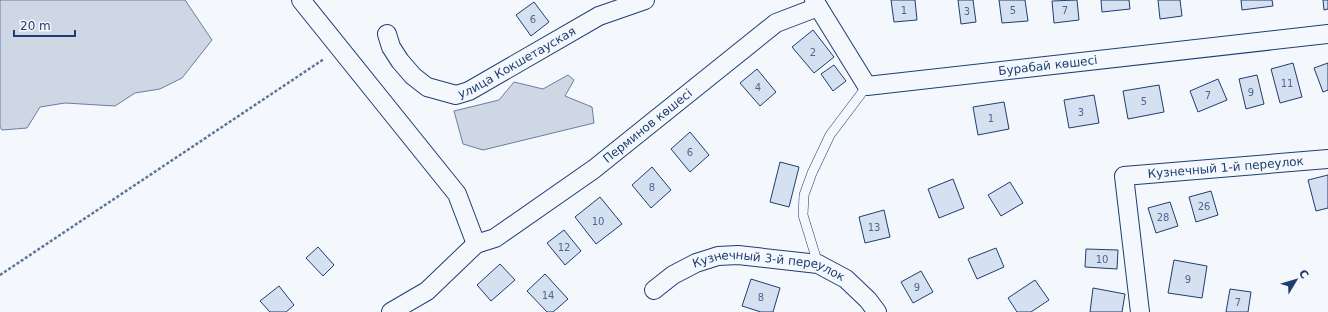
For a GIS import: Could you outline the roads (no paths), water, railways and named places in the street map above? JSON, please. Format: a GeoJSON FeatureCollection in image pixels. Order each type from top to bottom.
{"type":"FeatureCollection","features":[{"type":"Feature","properties":{"kind":"street"},"geometry":{"type":"LineString","coordinates":[[302,0],[457,194],[476,244]]}},
{"type":"Feature","properties":{"kind":"street","name":"улица Кокшетауская"},"geometry":{"type":"LineString","coordinates":[[387,34],[391,47],[412,76],[427,86],[456,95],[469,91],[599,16],[645,0]]}},
{"type":"Feature","properties":{"kind":"street"},"geometry":{"type":"LineString","coordinates":[[816,3],[867,86]]}},
{"type":"Feature","properties":{"kind":"street","name":"Перминов көшесі"},"geometry":{"type":"LineString","coordinates":[[391,312],[427,291],[476,244],[495,238],[594,169],[776,23],[816,3]]}},
{"type":"Feature","properties":{"kind":"street","name":"Бурабай көшесі"},"geometry":{"type":"LineString","coordinates":[[867,86],[1328,34]]}},
{"type":"Feature","properties":{"kind":"street","name":"Кузнечный 1-й переулок"},"geometry":{"type":"LineString","coordinates":[[1140,312],[1124,176],[1328,159]]}},
{"type":"Feature","properties":{"kind":"street","name":"Кузнечный 3-й переулок"},"geometry":{"type":"LineString","coordinates":[[654,290],[673,275],[696,263],[718,256],[738,255],[818,264],[846,279],[868,300],[877,312]]}},
{"type":"Feature","properties":{"kind":"lane"},"geometry":{"type":"LineString","coordinates":[[818,264],[803,215],[804,195],[812,173],[830,135],[867,86]]}}]}
